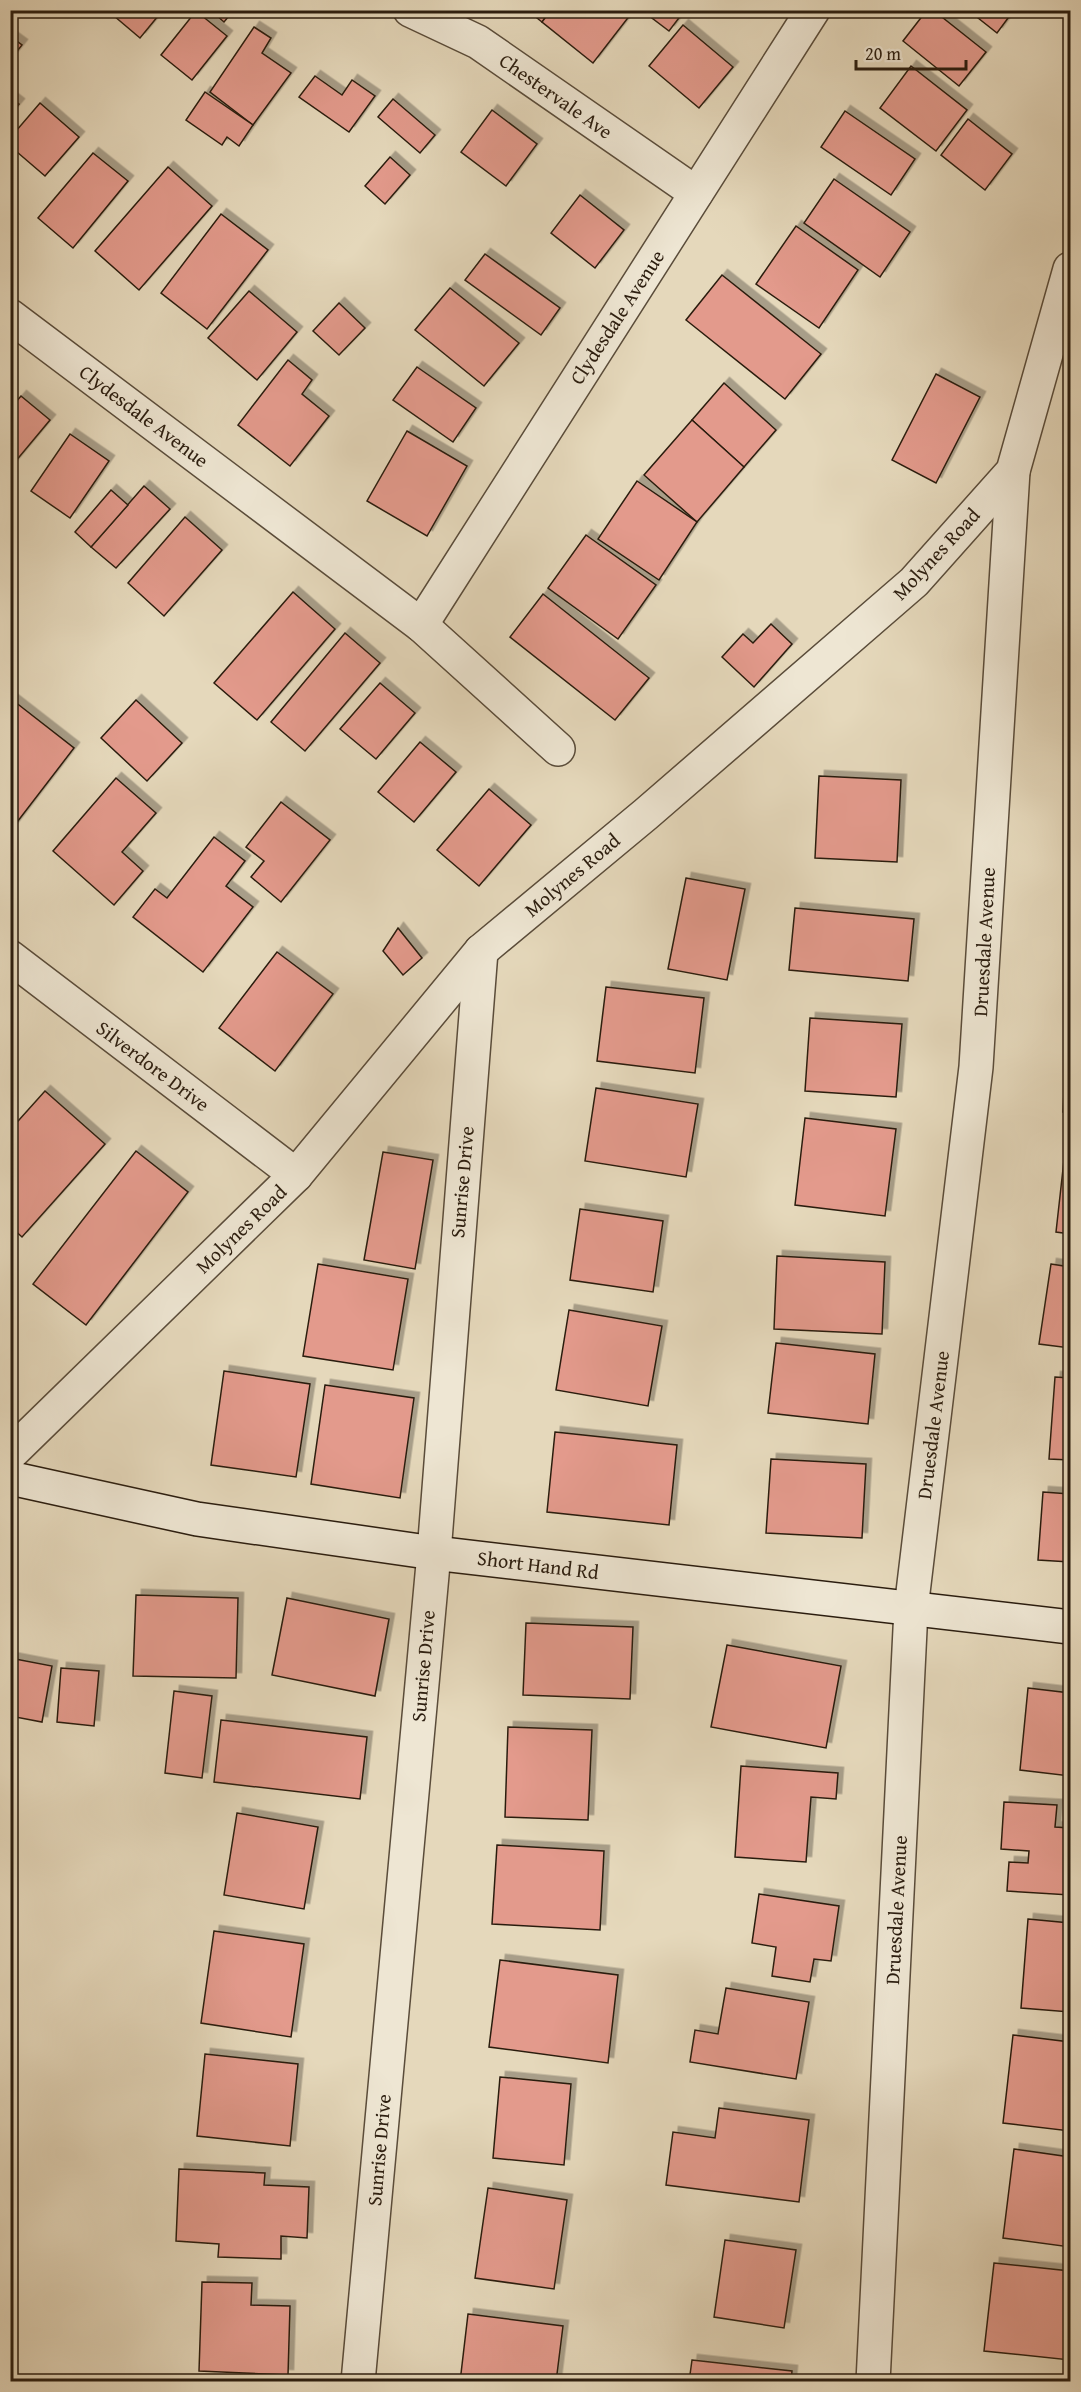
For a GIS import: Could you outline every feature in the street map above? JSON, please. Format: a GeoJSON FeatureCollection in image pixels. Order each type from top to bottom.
{"type":"FeatureCollection","features":[{"type":"Feature","properties":{"kind":"street","name":"Chestervale Ave"},"geometry":{"type":"LineString","coordinates":[[410,10],[478,42],[696,193]]}},
{"type":"Feature","properties":{"kind":"street","name":"Clydesdale Avenue"},"geometry":{"type":"LineString","coordinates":[[421,625],[813,10]]}},
{"type":"Feature","properties":{"kind":"street","name":"Molynes Road"},"geometry":{"type":"LineString","coordinates":[[10,1454],[296,1175],[481,951],[646,814],[914,582],[1013,471],[1071,269]]}},
{"type":"Feature","properties":{"kind":"street","name":"Clydesdale Avenue"},"geometry":{"type":"LineString","coordinates":[[10,316],[421,625],[558,749]]}},
{"type":"Feature","properties":{"kind":"street","name":"Druesdale Avenue"},"geometry":{"type":"LineString","coordinates":[[873,2382],[911,1609],[976,1067],[1013,471]]}},
{"type":"Feature","properties":{"kind":"street","name":"Sunrise Drive"},"geometry":{"type":"LineString","coordinates":[[358,2382],[434,1553],[481,951]]}},
{"type":"Feature","properties":{"kind":"street","name":"Silverdore Drive"},"geometry":{"type":"LineString","coordinates":[[10,957],[296,1175]]}},
{"type":"Feature","properties":{"kind":"street","name":"Short Hand Rd"},"geometry":{"type":"LineString","coordinates":[[10,1478],[197,1519],[434,1553],[1071,1627]]}},
{"type":"Feature","properties":{"kind":"building"},"geometry":{"type":"Polygon","coordinates":[[[107,10],[163,10],[140,38],[107,10]]]}},
{"type":"Feature","properties":{"kind":"building"},"geometry":{"type":"Polygon","coordinates":[[[210,10],[234,10],[224,22],[210,10]]]}},
{"type":"Feature","properties":{"kind":"building"},"geometry":{"type":"Polygon","coordinates":[[[527,10],[551,10],[542,22],[527,10]]]}},
{"type":"Feature","properties":{"kind":"building"},"geometry":{"type":"Polygon","coordinates":[[[551,10],[634,10],[593,63],[542,22],[551,10]]]}},
{"type":"Feature","properties":{"kind":"building"},"geometry":{"type":"Polygon","coordinates":[[[645,10],[685,10],[669,31],[644,12],[645,10]]]}},
{"type":"Feature","properties":{"kind":"building"},"geometry":{"type":"Polygon","coordinates":[[[927,10],[933,10],[986,52],[959,86],[903,41],[927,10]]]}},
{"type":"Feature","properties":{"kind":"building"},"geometry":{"type":"Polygon","coordinates":[[[968,10],[1014,10],[997,33],[968,10]]]}},
{"type":"Feature","properties":{"kind":"building"},"geometry":{"type":"Polygon","coordinates":[[[196,11],[227,36],[192,80],[161,55],[196,11]]]}},
{"type":"Feature","properties":{"kind":"building"},"geometry":{"type":"Polygon","coordinates":[[[683,25],[733,67],[699,108],[649,66],[683,25]]]}},
{"type":"Feature","properties":{"kind":"building"},"geometry":{"type":"Polygon","coordinates":[[[254,27],[271,38],[262,53],[291,73],[253,125],[210,92],[254,27]]]}},
{"type":"Feature","properties":{"kind":"building"},"geometry":{"type":"Polygon","coordinates":[[[10,36],[22,45],[10,60],[10,36]]]}},
{"type":"Feature","properties":{"kind":"building"},"geometry":{"type":"Polygon","coordinates":[[[911,66],[967,110],[936,151],[880,108],[911,66]]]}},
{"type":"Feature","properties":{"kind":"building"},"geometry":{"type":"Polygon","coordinates":[[[315,76],[342,95],[352,80],[375,96],[349,132],[299,97],[315,76]]]}},
{"type":"Feature","properties":{"kind":"building"},"geometry":{"type":"Polygon","coordinates":[[[205,92],[253,125],[239,146],[227,137],[222,145],[186,120],[205,92]]]}},
{"type":"Feature","properties":{"kind":"building"},"geometry":{"type":"Polygon","coordinates":[[[10,97],[19,104],[10,115],[10,97]]]}},
{"type":"Feature","properties":{"kind":"building"},"geometry":{"type":"Polygon","coordinates":[[[393,99],[435,135],[420,153],[378,117],[393,99]]]}},
{"type":"Feature","properties":{"kind":"building"},"geometry":{"type":"Polygon","coordinates":[[[40,103],[79,137],[45,176],[10,146],[10,138],[40,103]]]}},
{"type":"Feature","properties":{"kind":"building"},"geometry":{"type":"Polygon","coordinates":[[[492,110],[537,144],[506,186],[461,152],[492,110]]]}},
{"type":"Feature","properties":{"kind":"building"},"geometry":{"type":"Polygon","coordinates":[[[845,111],[915,159],[891,195],[821,147],[845,111]]]}},
{"type":"Feature","properties":{"kind":"building"},"geometry":{"type":"Polygon","coordinates":[[[968,119],[1012,154],[985,190],[941,155],[968,119]]]}},
{"type":"Feature","properties":{"kind":"building"},"geometry":{"type":"Polygon","coordinates":[[[93,153],[128,181],[73,248],[38,218],[93,153]]]}},
{"type":"Feature","properties":{"kind":"building"},"geometry":{"type":"Polygon","coordinates":[[[390,157],[410,175],[385,204],[365,186],[390,157]]]}},
{"type":"Feature","properties":{"kind":"building"},"geometry":{"type":"Polygon","coordinates":[[[168,167],[212,206],[139,290],[95,251],[168,167]]]}},
{"type":"Feature","properties":{"kind":"building"},"geometry":{"type":"Polygon","coordinates":[[[834,179],[910,232],[880,277],[804,223],[834,179]]]}},
{"type":"Feature","properties":{"kind":"building"},"geometry":{"type":"Polygon","coordinates":[[[580,195],[624,230],[595,268],[551,233],[580,195]]]}},
{"type":"Feature","properties":{"kind":"building"},"geometry":{"type":"Polygon","coordinates":[[[221,214],[268,250],[207,329],[161,293],[221,214]]]}},
{"type":"Feature","properties":{"kind":"building"},"geometry":{"type":"Polygon","coordinates":[[[796,226],[858,270],[819,328],[756,284],[796,226]]]}},
{"type":"Feature","properties":{"kind":"building"},"geometry":{"type":"Polygon","coordinates":[[[485,254],[560,308],[541,335],[465,280],[485,254]]]}},
{"type":"Feature","properties":{"kind":"building"},"geometry":{"type":"Polygon","coordinates":[[[722,275],[821,354],[785,399],[686,320],[722,275]]]}},
{"type":"Feature","properties":{"kind":"building"},"geometry":{"type":"Polygon","coordinates":[[[450,288],[519,343],[484,386],[415,330],[450,288]]]}},
{"type":"Feature","properties":{"kind":"building"},"geometry":{"type":"Polygon","coordinates":[[[249,291],[297,332],[257,380],[208,338],[249,291]]]}},
{"type":"Feature","properties":{"kind":"building"},"geometry":{"type":"Polygon","coordinates":[[[339,303],[365,328],[339,355],[313,331],[339,303]]]}},
{"type":"Feature","properties":{"kind":"building"},"geometry":{"type":"Polygon","coordinates":[[[288,360],[312,380],[302,394],[329,416],[290,466],[238,425],[288,360]]]}},
{"type":"Feature","properties":{"kind":"building"},"geometry":{"type":"Polygon","coordinates":[[[417,367],[476,408],[453,442],[393,400],[417,367]]]}},
{"type":"Feature","properties":{"kind":"building"},"geometry":{"type":"Polygon","coordinates":[[[936,374],[980,397],[936,483],[892,460],[936,374]]]}},
{"type":"Feature","properties":{"kind":"building"},"geometry":{"type":"Polygon","coordinates":[[[724,383],[776,430],[744,467],[692,420],[724,383]]]}},
{"type":"Feature","properties":{"kind":"building"},"geometry":{"type":"Polygon","coordinates":[[[21,396],[50,420],[10,468],[10,409],[21,396]]]}},
{"type":"Feature","properties":{"kind":"building"},"geometry":{"type":"Polygon","coordinates":[[[692,420],[744,467],[697,522],[644,475],[692,420]]]}},
{"type":"Feature","properties":{"kind":"building"},"geometry":{"type":"Polygon","coordinates":[[[407,431],[467,466],[427,536],[367,501],[407,431]]]}},
{"type":"Feature","properties":{"kind":"building"},"geometry":{"type":"Polygon","coordinates":[[[70,434],[109,461],[70,518],[31,491],[70,434]]]}},
{"type":"Feature","properties":{"kind":"building"},"geometry":{"type":"Polygon","coordinates":[[[637,481],[697,522],[659,580],[598,539],[637,481]]]}},
{"type":"Feature","properties":{"kind":"building"},"geometry":{"type":"Polygon","coordinates":[[[144,486],[170,509],[116,568],[91,547],[144,486]]]}},
{"type":"Feature","properties":{"kind":"building"},"geometry":{"type":"Polygon","coordinates":[[[111,490],[128,505],[91,547],[75,532],[111,490]]]}},
{"type":"Feature","properties":{"kind":"building"},"geometry":{"type":"Polygon","coordinates":[[[185,517],[222,550],[164,616],[128,583],[185,517]]]}},
{"type":"Feature","properties":{"kind":"building"},"geometry":{"type":"Polygon","coordinates":[[[586,535],[656,585],[618,639],[548,588],[586,535]]]}},
{"type":"Feature","properties":{"kind":"building"},"geometry":{"type":"Polygon","coordinates":[[[293,592],[335,629],[257,720],[214,683],[293,592]]]}},
{"type":"Feature","properties":{"kind":"building"},"geometry":{"type":"Polygon","coordinates":[[[543,594],[649,678],[615,720],[510,637],[543,594]]]}},
{"type":"Feature","properties":{"kind":"building"},"geometry":{"type":"Polygon","coordinates":[[[771,624],[792,644],[754,687],[722,657],[743,634],[753,643],[771,624]]]}},
{"type":"Feature","properties":{"kind":"building"},"geometry":{"type":"Polygon","coordinates":[[[345,633],[380,663],[305,751],[271,722],[345,633]]]}},
{"type":"Feature","properties":{"kind":"building"},"geometry":{"type":"Polygon","coordinates":[[[380,683],[415,713],[376,759],[340,729],[380,683]]]}},
{"type":"Feature","properties":{"kind":"building"},"geometry":{"type":"Polygon","coordinates":[[[10,698],[74,748],[11,830],[10,830],[10,698]]]}},
{"type":"Feature","properties":{"kind":"building"},"geometry":{"type":"Polygon","coordinates":[[[136,700],[182,743],[147,781],[101,738],[136,700]]]}},
{"type":"Feature","properties":{"kind":"building"},"geometry":{"type":"Polygon","coordinates":[[[420,742],[456,772],[414,822],[378,792],[420,742]]]}},
{"type":"Feature","properties":{"kind":"building"},"geometry":{"type":"Polygon","coordinates":[[[819,776],[901,780],[897,862],[815,858],[819,776]]]}},
{"type":"Feature","properties":{"kind":"building"},"geometry":{"type":"Polygon","coordinates":[[[116,778],[156,813],[122,852],[143,871],[114,905],[53,851],[116,778]]]}},
{"type":"Feature","properties":{"kind":"building"},"geometry":{"type":"Polygon","coordinates":[[[489,789],[531,825],[479,886],[437,850],[489,789]]]}},
{"type":"Feature","properties":{"kind":"building"},"geometry":{"type":"Polygon","coordinates":[[[281,802],[330,840],[281,902],[251,877],[264,861],[246,847],[281,802]]]}},
{"type":"Feature","properties":{"kind":"building"},"geometry":{"type":"Polygon","coordinates":[[[214,837],[245,861],[226,886],[253,907],[203,972],[133,917],[155,889],[167,898],[214,837]]]}},
{"type":"Feature","properties":{"kind":"building"},"geometry":{"type":"Polygon","coordinates":[[[686,878],[745,889],[727,980],[668,969],[686,878]]]}},
{"type":"Feature","properties":{"kind":"building"},"geometry":{"type":"Polygon","coordinates":[[[795,908],[914,919],[908,981],[789,970],[795,908]]]}},
{"type":"Feature","properties":{"kind":"building"},"geometry":{"type":"Polygon","coordinates":[[[398,928],[422,958],[403,975],[383,951],[398,928]]]}},
{"type":"Feature","properties":{"kind":"building"},"geometry":{"type":"Polygon","coordinates":[[[277,952],[333,994],[275,1071],[219,1028],[277,952]]]}},
{"type":"Feature","properties":{"kind":"building"},"geometry":{"type":"Polygon","coordinates":[[[606,987],[704,998],[695,1073],[597,1061],[606,987]]]}},
{"type":"Feature","properties":{"kind":"building"},"geometry":{"type":"Polygon","coordinates":[[[810,1018],[902,1024],[896,1097],[805,1091],[810,1018]]]}},
{"type":"Feature","properties":{"kind":"building"},"geometry":{"type":"Polygon","coordinates":[[[1067,1032],[1070,1032],[1070,1112],[1063,1112],[1067,1032]]]}},
{"type":"Feature","properties":{"kind":"building"},"geometry":{"type":"Polygon","coordinates":[[[596,1088],[698,1104],[686,1177],[585,1161],[596,1088]]]}},
{"type":"Feature","properties":{"kind":"building"},"geometry":{"type":"Polygon","coordinates":[[[45,1091],[105,1144],[22,1237],[10,1226],[10,1130],[45,1091]]]}},
{"type":"Feature","properties":{"kind":"building"},"geometry":{"type":"Polygon","coordinates":[[[805,1118],[896,1129],[885,1216],[795,1205],[805,1118]]]}},
{"type":"Feature","properties":{"kind":"building"},"geometry":{"type":"Polygon","coordinates":[[[136,1151],[188,1192],[86,1325],[33,1284],[136,1151]]]}},
{"type":"Feature","properties":{"kind":"building"},"geometry":{"type":"Polygon","coordinates":[[[383,1152],[433,1160],[415,1269],[364,1260],[383,1152]]]}},
{"type":"Feature","properties":{"kind":"building"},"geometry":{"type":"Polygon","coordinates":[[[1064,1160],[1070,1161],[1070,1234],[1056,1232],[1064,1160]]]}},
{"type":"Feature","properties":{"kind":"building"},"geometry":{"type":"Polygon","coordinates":[[[580,1209],[663,1221],[653,1292],[570,1280],[580,1209]]]}},
{"type":"Feature","properties":{"kind":"building"},"geometry":{"type":"Polygon","coordinates":[[[777,1256],[885,1262],[882,1334],[774,1329],[777,1256]]]}},
{"type":"Feature","properties":{"kind":"building"},"geometry":{"type":"Polygon","coordinates":[[[318,1264],[408,1279],[393,1370],[303,1356],[318,1264]]]}},
{"type":"Feature","properties":{"kind":"building"},"geometry":{"type":"Polygon","coordinates":[[[1051,1264],[1070,1267],[1070,1348],[1039,1344],[1051,1264]]]}},
{"type":"Feature","properties":{"kind":"building"},"geometry":{"type":"Polygon","coordinates":[[[569,1310],[662,1326],[648,1406],[556,1390],[569,1310]]]}},
{"type":"Feature","properties":{"kind":"building"},"geometry":{"type":"Polygon","coordinates":[[[776,1343],[875,1354],[868,1424],[768,1413],[776,1343]]]}},
{"type":"Feature","properties":{"kind":"building"},"geometry":{"type":"Polygon","coordinates":[[[224,1371],[310,1384],[296,1477],[211,1465],[224,1371]]]}},
{"type":"Feature","properties":{"kind":"building"},"geometry":{"type":"Polygon","coordinates":[[[1055,1377],[1070,1378],[1070,1460],[1049,1459],[1055,1377]]]}},
{"type":"Feature","properties":{"kind":"building"},"geometry":{"type":"Polygon","coordinates":[[[325,1385],[414,1398],[400,1498],[311,1484],[325,1385]]]}},
{"type":"Feature","properties":{"kind":"building"},"geometry":{"type":"Polygon","coordinates":[[[555,1432],[677,1445],[669,1525],[547,1512],[555,1432]]]}},
{"type":"Feature","properties":{"kind":"building"},"geometry":{"type":"Polygon","coordinates":[[[771,1459],[866,1464],[862,1538],[766,1533],[771,1459]]]}},
{"type":"Feature","properties":{"kind":"building"},"geometry":{"type":"Polygon","coordinates":[[[1043,1492],[1070,1494],[1070,1562],[1038,1560],[1043,1492]]]}},
{"type":"Feature","properties":{"kind":"building"},"geometry":{"type":"Polygon","coordinates":[[[136,1595],[238,1598],[236,1678],[133,1676],[136,1595]]]}},
{"type":"Feature","properties":{"kind":"building"},"geometry":{"type":"Polygon","coordinates":[[[287,1598],[389,1619],[375,1696],[272,1675],[287,1598]]]}},
{"type":"Feature","properties":{"kind":"building"},"geometry":{"type":"Polygon","coordinates":[[[526,1623],[633,1627],[630,1699],[523,1695],[526,1623]]]}},
{"type":"Feature","properties":{"kind":"building"},"geometry":{"type":"Polygon","coordinates":[[[727,1645],[841,1666],[826,1748],[711,1727],[727,1645]]]}},
{"type":"Feature","properties":{"kind":"building"},"geometry":{"type":"Polygon","coordinates":[[[10,1658],[52,1666],[42,1722],[10,1716],[10,1658]]]}},
{"type":"Feature","properties":{"kind":"building"},"geometry":{"type":"Polygon","coordinates":[[[61,1668],[99,1671],[94,1726],[57,1722],[61,1668]]]}},
{"type":"Feature","properties":{"kind":"building"},"geometry":{"type":"Polygon","coordinates":[[[1028,1688],[1070,1693],[1070,1776],[1020,1770],[1028,1688]]]}},
{"type":"Feature","properties":{"kind":"building"},"geometry":{"type":"Polygon","coordinates":[[[174,1691],[212,1696],[202,1778],[165,1773],[174,1691]]]}},
{"type":"Feature","properties":{"kind":"building"},"geometry":{"type":"Polygon","coordinates":[[[221,1720],[367,1737],[360,1799],[214,1782],[221,1720]]]}},
{"type":"Feature","properties":{"kind":"building"},"geometry":{"type":"Polygon","coordinates":[[[508,1727],[592,1730],[588,1820],[505,1817],[508,1727]]]}},
{"type":"Feature","properties":{"kind":"building"},"geometry":{"type":"Polygon","coordinates":[[[741,1766],[838,1773],[836,1799],[811,1797],[806,1862],[735,1857],[741,1766]]]}},
{"type":"Feature","properties":{"kind":"building"},"geometry":{"type":"Polygon","coordinates":[[[1004,1802],[1057,1805],[1055,1827],[1070,1828],[1070,1895],[1007,1891],[1009,1862],[1028,1863],[1029,1851],[1001,1849],[1004,1802]]]}},
{"type":"Feature","properties":{"kind":"building"},"geometry":{"type":"Polygon","coordinates":[[[237,1813],[318,1827],[304,1909],[224,1895],[237,1813]]]}},
{"type":"Feature","properties":{"kind":"building"},"geometry":{"type":"Polygon","coordinates":[[[497,1845],[604,1851],[600,1930],[492,1924],[497,1845]]]}},
{"type":"Feature","properties":{"kind":"building"},"geometry":{"type":"Polygon","coordinates":[[[759,1894],[839,1906],[831,1961],[814,1959],[810,1982],[772,1976],[776,1947],[752,1943],[759,1894]]]}},
{"type":"Feature","properties":{"kind":"building"},"geometry":{"type":"Polygon","coordinates":[[[1028,1919],[1070,1923],[1070,2012],[1021,2008],[1028,1919]]]}},
{"type":"Feature","properties":{"kind":"building"},"geometry":{"type":"Polygon","coordinates":[[[214,1931],[304,1944],[291,2037],[201,2023],[214,1931]]]}},
{"type":"Feature","properties":{"kind":"building"},"geometry":{"type":"Polygon","coordinates":[[[500,1960],[618,1975],[608,2063],[489,2047],[500,1960]]]}},
{"type":"Feature","properties":{"kind":"building"},"geometry":{"type":"Polygon","coordinates":[[[726,1988],[809,2002],[796,2079],[690,2062],[695,2030],[718,2034],[726,1988]]]}},
{"type":"Feature","properties":{"kind":"building"},"geometry":{"type":"Polygon","coordinates":[[[1013,2035],[1070,2042],[1070,2131],[1003,2123],[1013,2035]]]}},
{"type":"Feature","properties":{"kind":"building"},"geometry":{"type":"Polygon","coordinates":[[[205,2054],[298,2064],[290,2146],[197,2136],[205,2054]]]}},
{"type":"Feature","properties":{"kind":"building"},"geometry":{"type":"Polygon","coordinates":[[[500,2077],[571,2084],[564,2165],[493,2158],[500,2077]]]}},
{"type":"Feature","properties":{"kind":"building"},"geometry":{"type":"Polygon","coordinates":[[[719,2108],[809,2120],[799,2202],[666,2185],[673,2132],[715,2138],[719,2108]]]}},
{"type":"Feature","properties":{"kind":"building"},"geometry":{"type":"Polygon","coordinates":[[[1014,2149],[1070,2157],[1070,2247],[1003,2238],[1014,2149]]]}},
{"type":"Feature","properties":{"kind":"building"},"geometry":{"type":"Polygon","coordinates":[[[179,2169],[265,2173],[264,2185],[309,2187],[307,2238],[281,2236],[281,2259],[218,2257],[219,2244],[176,2241],[179,2169]]]}},
{"type":"Feature","properties":{"kind":"building"},"geometry":{"type":"Polygon","coordinates":[[[488,2188],[567,2200],[554,2289],[475,2278],[488,2188]]]}},
{"type":"Feature","properties":{"kind":"building"},"geometry":{"type":"Polygon","coordinates":[[[725,2240],[796,2250],[784,2328],[714,2317],[725,2240]]]}},
{"type":"Feature","properties":{"kind":"building"},"geometry":{"type":"Polygon","coordinates":[[[994,2263],[1070,2271],[1070,2360],[984,2351],[994,2263]]]}},
{"type":"Feature","properties":{"kind":"building"},"geometry":{"type":"Polygon","coordinates":[[[202,2282],[252,2283],[251,2305],[290,2306],[288,2375],[199,2371],[202,2282]]]}},
{"type":"Feature","properties":{"kind":"building"},"geometry":{"type":"Polygon","coordinates":[[[468,2314],[563,2326],[556,2382],[460,2382],[468,2314]]]}},
{"type":"Feature","properties":{"kind":"building"},"geometry":{"type":"Polygon","coordinates":[[[692,2360],[792,2371],[791,2382],[689,2382],[692,2360]]]}}]}
